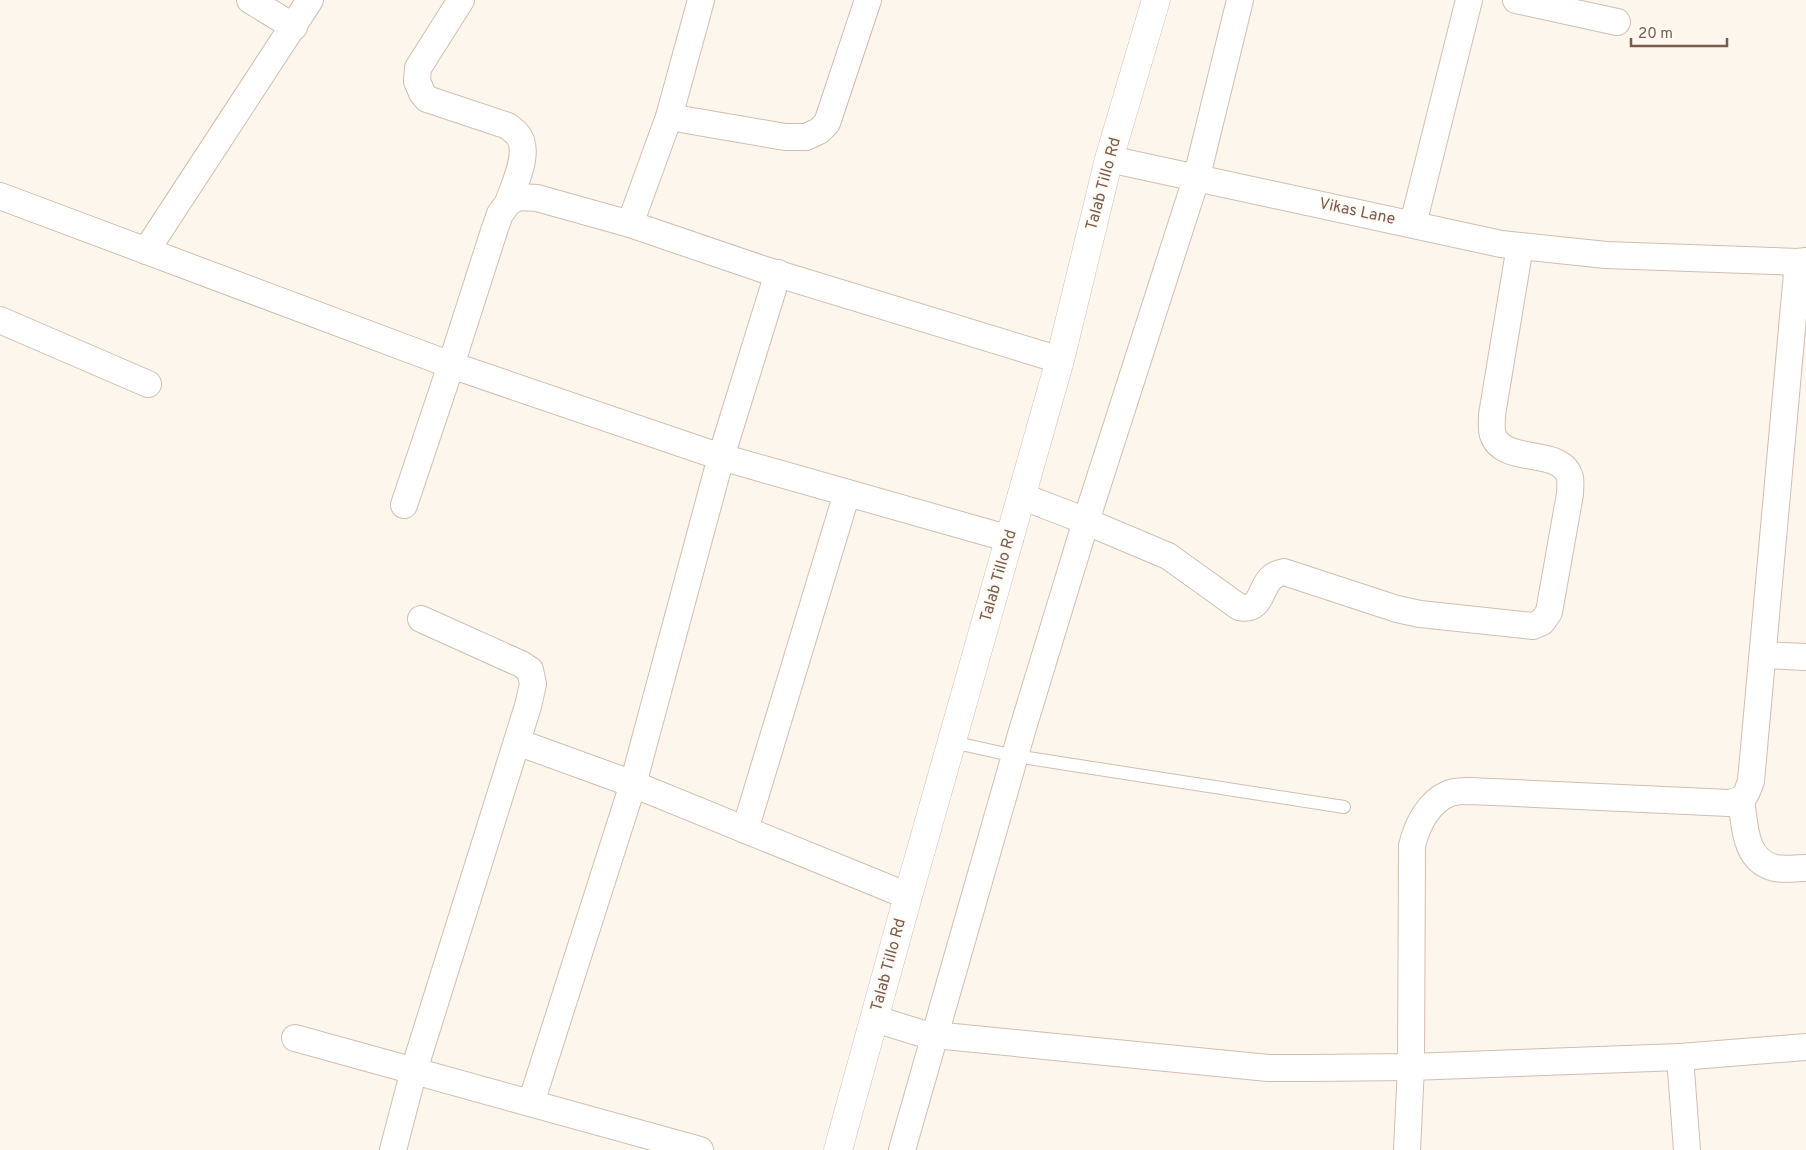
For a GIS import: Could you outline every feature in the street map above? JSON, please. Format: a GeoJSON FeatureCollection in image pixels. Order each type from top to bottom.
{"type":"FeatureCollection","features":[{"type":"Feature","properties":{"kind":"main road","name":"Talab Tillo Rd"},"geometry":{"type":"LineString","coordinates":[[838,1150],[1060,360],[1109,159],[1156,0]]}},
{"type":"Feature","properties":{"kind":"street"},"geometry":{"type":"LineString","coordinates":[[250,0],[294,27]]}},
{"type":"Feature","properties":{"kind":"street"},"geometry":{"type":"LineString","coordinates":[[146,251],[310,0]]}},
{"type":"Feature","properties":{"kind":"street"},"geometry":{"type":"LineString","coordinates":[[404,505],[495,228],[500,214],[508,203],[522,160],[523,146],[518,135],[508,126],[427,98],[422,93],[417,81],[418,68],[461,0]]}},
{"type":"Feature","properties":{"kind":"street"},"geometry":{"type":"LineString","coordinates":[[630,224],[669,117],[701,0]]}},
{"type":"Feature","properties":{"kind":"street"},"geometry":{"type":"LineString","coordinates":[[669,117],[785,137],[806,137],[819,131],[827,123],[833,107],[868,0]]}},
{"type":"Feature","properties":{"kind":"street"},"geometry":{"type":"LineString","coordinates":[[902,1150],[921,1032],[1008,755],[1071,515],[1197,176],[1240,0]]}},
{"type":"Feature","properties":{"kind":"street"},"geometry":{"type":"LineString","coordinates":[[1413,224],[1469,0]]}},
{"type":"Feature","properties":{"kind":"street"},"geometry":{"type":"LineString","coordinates":[[1516,0],[1617,22]]}},
{"type":"Feature","properties":{"kind":"street","name":"Vikas Lane"},"geometry":{"type":"LineString","coordinates":[[1109,159],[1197,176],[1500,244],[1606,255],[1802,262]]}},
{"type":"Feature","properties":{"kind":"street"},"geometry":{"type":"LineString","coordinates":[[0,196],[451,366],[721,456],[1010,540]]}},
{"type":"Feature","properties":{"kind":"street"},"geometry":{"type":"LineString","coordinates":[[508,203],[518,197],[537,198],[630,224],[778,273],[1060,360]]}},
{"type":"Feature","properties":{"kind":"street"},"geometry":{"type":"LineString","coordinates":[[1021,496],[1168,556],[1239,607],[1248,609],[1253,606],[1258,601],[1268,579],[1276,573],[1284,572],[1397,609],[1420,614],[1533,626],[1542,622],[1549,612],[1570,494],[1570,478],[1564,468],[1549,459],[1510,452],[1500,445],[1492,434],[1492,415],[1520,246]]}},
{"type":"Feature","properties":{"kind":"street"},"geometry":{"type":"LineString","coordinates":[[1407,1150],[1411,1067],[1412,846],[1416,828],[1436,801],[1452,792],[1470,791],[1729,803],[1741,800],[1748,792],[1751,780],[1802,262]]}},
{"type":"Feature","properties":{"kind":"street"},"geometry":{"type":"LineString","coordinates":[[531,1103],[633,784],[721,456],[778,273]]}},
{"type":"Feature","properties":{"kind":"street"},"geometry":{"type":"LineString","coordinates":[[0,320],[148,384]]}},
{"type":"Feature","properties":{"kind":"street"},"geometry":{"type":"LineString","coordinates":[[745,830],[847,493]]}},
{"type":"Feature","properties":{"kind":"street"},"geometry":{"type":"LineString","coordinates":[[393,1150],[414,1070],[517,742],[533,684],[530,670],[509,658],[421,620]]}},
{"type":"Feature","properties":{"kind":"street"},"geometry":{"type":"LineString","coordinates":[[1763,655],[1806,657]]}},
{"type":"Feature","properties":{"kind":"street"},"geometry":{"type":"LineString","coordinates":[[517,742],[633,784],[908,896]]}},
{"type":"Feature","properties":{"kind":"street"},"geometry":{"type":"LineString","coordinates":[[1741,800],[1748,844],[1754,857],[1765,865],[1776,868],[1806,868]]}},
{"type":"Feature","properties":{"kind":"street"},"geometry":{"type":"LineString","coordinates":[[875,1019],[921,1032],[1268,1068],[1411,1067],[1680,1057],[1806,1047]]}},
{"type":"Feature","properties":{"kind":"street"},"geometry":{"type":"LineString","coordinates":[[295,1038],[700,1150]]}},
{"type":"Feature","properties":{"kind":"street"},"geometry":{"type":"LineString","coordinates":[[1680,1057],[1687,1150]]}},
{"type":"Feature","properties":{"kind":"lane"},"geometry":{"type":"LineString","coordinates":[[952,742],[1008,755],[1344,807]]}}]}
